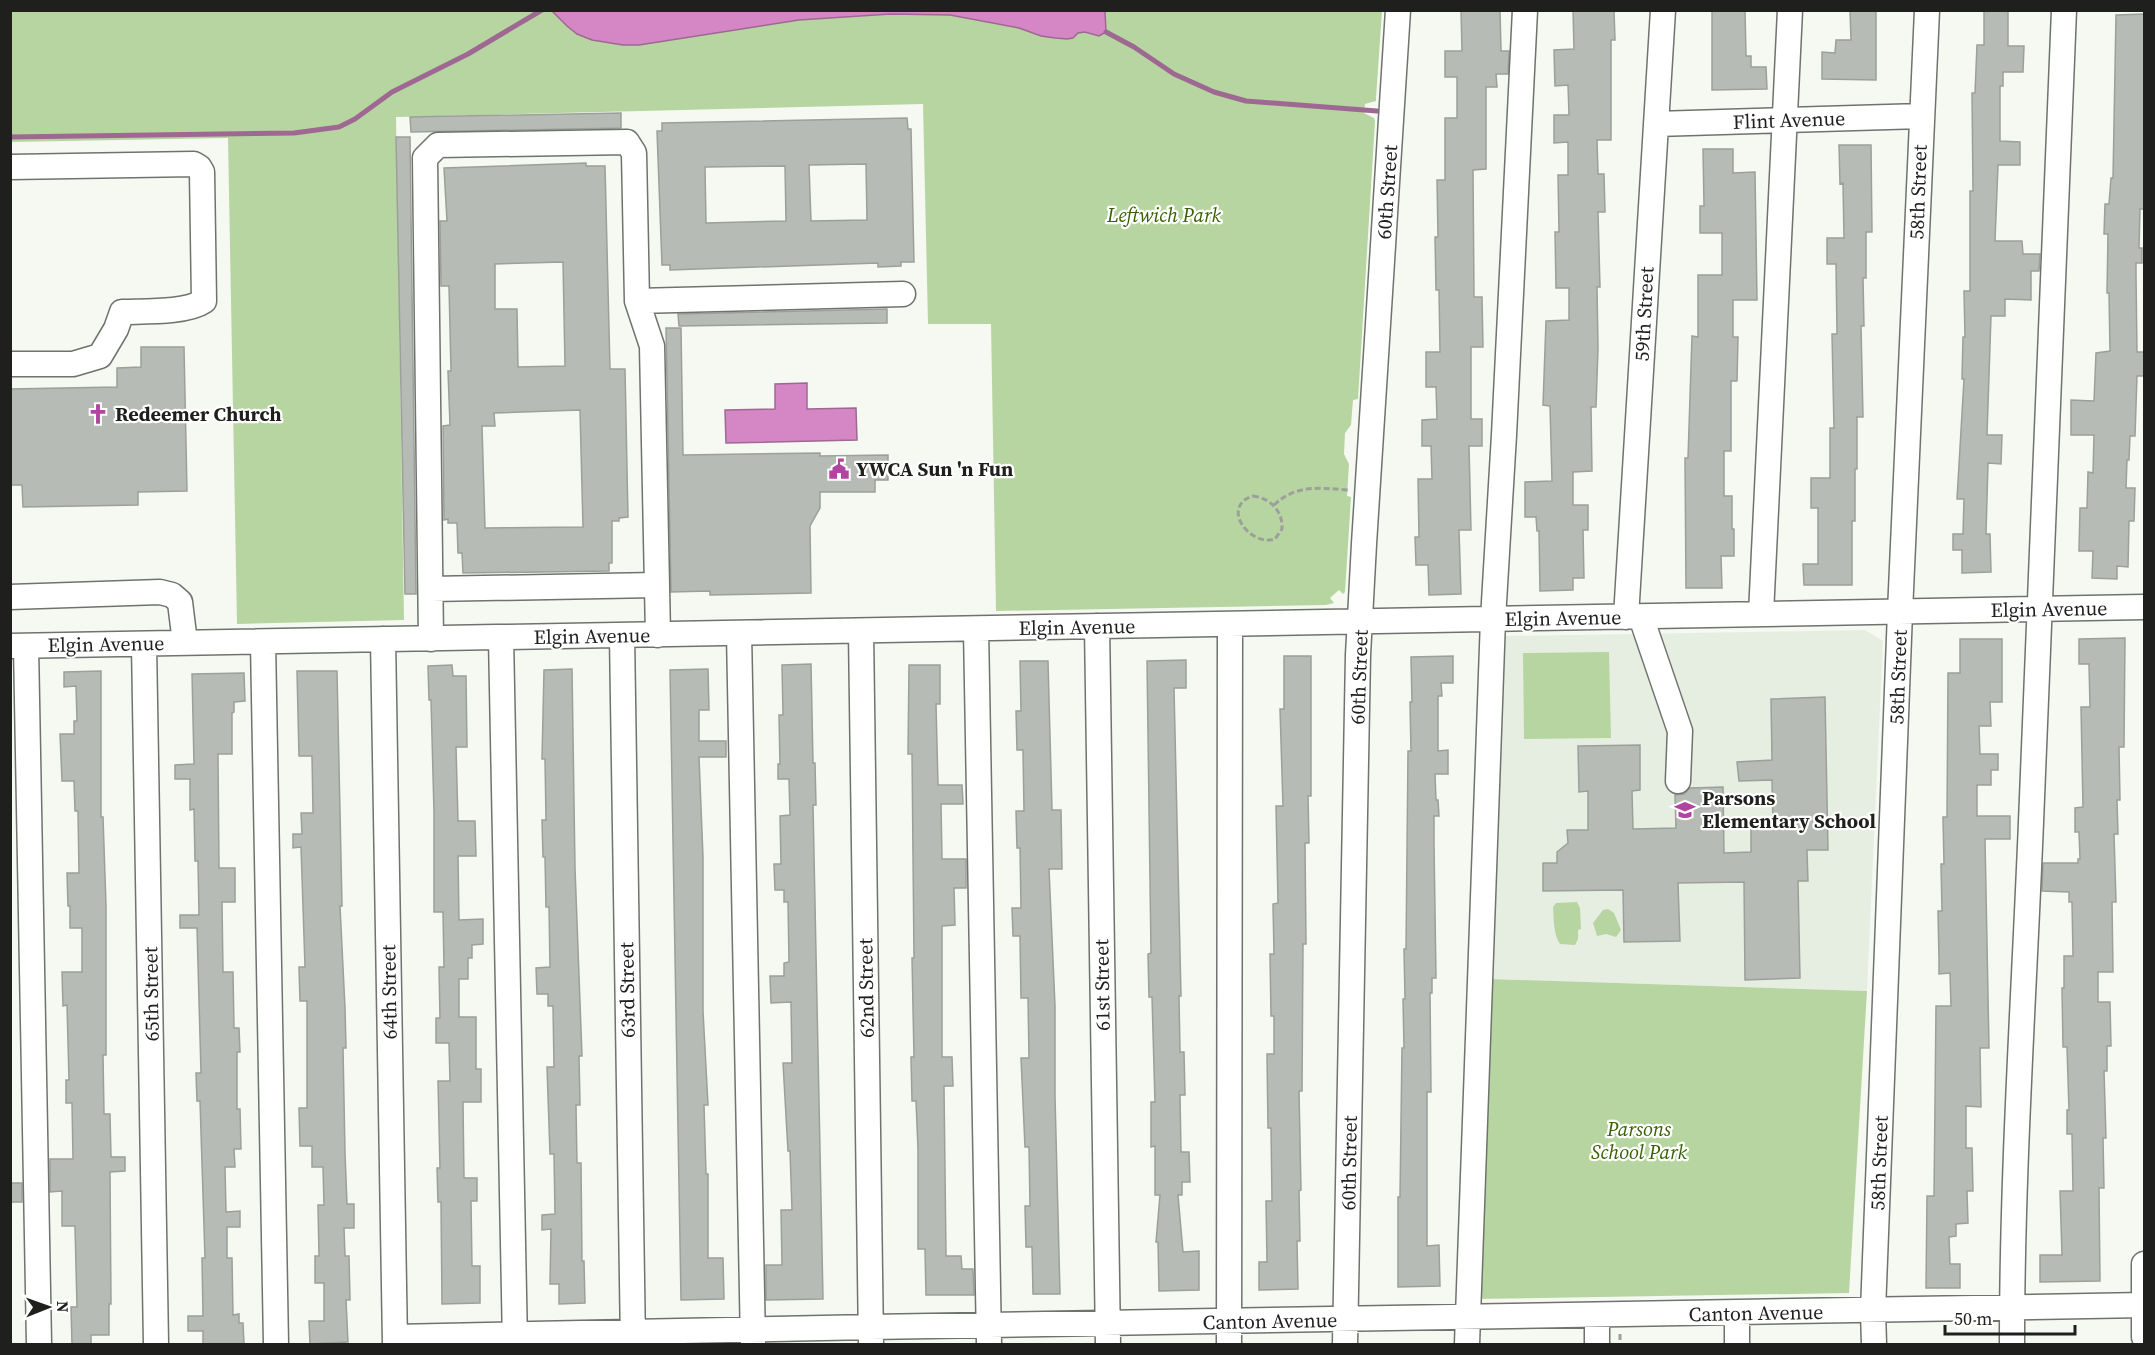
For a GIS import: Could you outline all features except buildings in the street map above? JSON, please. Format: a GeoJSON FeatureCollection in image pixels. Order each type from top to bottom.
{"type":"FeatureCollection","features":[{"type":"Feature","properties":{"kind":"street","name":"60th Street"},"geometry":{"type":"LineString","coordinates":[[1345,1344],[1360,621],[1398,10]]}},
{"type":"Feature","properties":{"kind":"street"},"geometry":{"type":"LineString","coordinates":[[1467,1344],[1493,619],[1504,447],[1525,10]]}},
{"type":"Feature","properties":{"kind":"street","name":"59th Street"},"geometry":{"type":"LineString","coordinates":[[1634,617],[1663,10]]}},
{"type":"Feature","properties":{"kind":"street"},"geometry":{"type":"LineString","coordinates":[[1761,614],[1790,10]]}},
{"type":"Feature","properties":{"kind":"street","name":"58th Street"},"geometry":{"type":"LineString","coordinates":[[1874,1344],[1873,1311],[1900,612],[1927,10]]}},
{"type":"Feature","properties":{"kind":"street"},"geometry":{"type":"LineString","coordinates":[[2012,1344],[2064,10]]}},
{"type":"Feature","properties":{"kind":"street","name":"Flint Avenue"},"geometry":{"type":"LineString","coordinates":[[1656,124],[1922,116]]}},
{"type":"Feature","properties":{"kind":"street"},"geometry":{"type":"LineString","coordinates":[[431,639],[424,158],[438,145],[627,142],[634,153],[637,301],[652,346],[658,635]]}},
{"type":"Feature","properties":{"kind":"street"},"geometry":{"type":"LineString","coordinates":[[10,167],[194,164],[199,167],[202,172],[204,301],[198,305],[178,309],[122,312],[116,329],[100,356],[73,364],[10,364]]}},
{"type":"Feature","properties":{"kind":"street"},"geometry":{"type":"LineString","coordinates":[[637,301],[903,294]]}},
{"type":"Feature","properties":{"kind":"street"},"geometry":{"type":"LineString","coordinates":[[431,589],[656,585]]}},
{"type":"Feature","properties":{"kind":"street"},"geometry":{"type":"LineString","coordinates":[[10,597],[160,592],[172,595],[180,602],[185,643]]}},
{"type":"Feature","properties":{"kind":"street","name":"Elgin Avenue"},"geometry":{"type":"LineString","coordinates":[[18,646],[2145,607]]}},
{"type":"Feature","properties":{"kind":"street"},"geometry":{"type":"LineString","coordinates":[[1634,617],[1680,731],[1678,781]]}},
{"type":"Feature","properties":{"kind":"street"},"geometry":{"type":"LineString","coordinates":[[1229,1333],[1230,624]]}},
{"type":"Feature","properties":{"kind":"street","name":"61st Street"},"geometry":{"type":"LineString","coordinates":[[1096,626],[1107,1334]]}},
{"type":"Feature","properties":{"kind":"street"},"geometry":{"type":"LineString","coordinates":[[976,629],[989,1335]]}},
{"type":"Feature","properties":{"kind":"street","name":"62nd Street"},"geometry":{"type":"LineString","coordinates":[[861,631],[871,1336]]}},
{"type":"Feature","properties":{"kind":"street"},"geometry":{"type":"LineString","coordinates":[[739,633],[753,1337]]}},
{"type":"Feature","properties":{"kind":"street","name":"63rd Street"},"geometry":{"type":"LineString","coordinates":[[622,635],[632,1338]]}},
{"type":"Feature","properties":{"kind":"street"},"geometry":{"type":"LineString","coordinates":[[501,637],[515,1340]]}},
{"type":"Feature","properties":{"kind":"street","name":"64th Street"},"geometry":{"type":"LineString","coordinates":[[383,639],[395,1341]]}},
{"type":"Feature","properties":{"kind":"street"},"geometry":{"type":"LineString","coordinates":[[263,642],[276,1344]]}},
{"type":"Feature","properties":{"kind":"street","name":"65th Street"},"geometry":{"type":"LineString","coordinates":[[144,644],[156,1344]]}},
{"type":"Feature","properties":{"kind":"street"},"geometry":{"type":"LineString","coordinates":[[18,646],[39,1344]]}},
{"type":"Feature","properties":{"kind":"street"},"geometry":{"type":"LineString","coordinates":[[2145,1264],[2145,1337]]}},
{"type":"Feature","properties":{"kind":"street","name":"Canton Avenue"},"geometry":{"type":"LineString","coordinates":[[395,1341],[1229,1333],[1346,1320],[2144,1305]]}},
{"type":"Feature","properties":{"kind":"street"},"geometry":{"type":"LineString","coordinates":[[1737,1313],[1737,1344]]}},
{"type":"Feature","properties":{"kind":"street"},"geometry":{"type":"LineString","coordinates":[[1597,1316],[1597,1344]]}},
{"type":"Feature","properties":{"kind":"path"},"geometry":{"type":"LineString","coordinates":[[1274,505],[1287,494],[1310,487],[1350,490]]}},
{"type":"Feature","properties":{"kind":"path"},"geometry":{"type":"LineString","coordinates":[[1253,496],[1261,497],[1274,505],[1282,523],[1280,535],[1275,539],[1264,541],[1251,535],[1240,519],[1238,507],[1240,503],[1253,496]]}},
{"type":"Feature","properties":{"kind":"shaded area"},"geometry":{"type":"Polygon","coordinates":[[[552,11],[1105,11],[1106,32],[1099,36],[1085,32],[1078,33],[1073,38],[1067,39],[1041,36],[1019,28],[950,15],[891,14],[799,20],[639,45],[623,45],[592,40],[577,34],[552,11]]]}},
{"type":"Feature","properties":{"kind":"shaded area"},"geometry":{"type":"Polygon","coordinates":[[[807,383],[807,409],[856,408],[857,440],[726,443],[725,410],[775,409],[775,384],[807,383]]]}},
{"type":"Feature","properties":{"kind":"shaded area","name":"Parsons Elementary School"},"geometry":{"type":"Polygon","coordinates":[[[1865,630],[1883,641],[1867,991],[1489,979],[1503,636],[1865,630]]]}},
{"type":"Feature","properties":{"kind":"green space","name":"Leftwich Park"},"geometry":{"type":"Polygon","coordinates":[[[10,11],[1382,11],[1376,101],[1365,104],[1364,113],[1374,118],[1375,121],[1358,399],[1353,400],[1351,425],[1345,433],[1344,454],[1349,464],[1347,496],[1351,497],[1345,592],[1343,594],[1339,590],[1330,598],[1334,603],[1326,605],[996,611],[991,324],[928,324],[923,104],[396,117],[404,620],[237,624],[228,138],[11,142],[10,11]]]}},
{"type":"Feature","properties":{"kind":"green space"},"geometry":{"type":"Polygon","coordinates":[[[1609,652],[1611,738],[1524,739],[1523,653],[1609,652]]]}},
{"type":"Feature","properties":{"kind":"green space"},"geometry":{"type":"Polygon","coordinates":[[[1577,902],[1580,908],[1581,929],[1578,930],[1578,939],[1575,945],[1560,944],[1555,931],[1553,907],[1556,903],[1577,902]]]}},
{"type":"Feature","properties":{"kind":"green space"},"geometry":{"type":"Polygon","coordinates":[[[1608,909],[1614,913],[1621,930],[1616,937],[1606,934],[1597,936],[1593,923],[1603,910],[1608,909]]]}},
{"type":"Feature","properties":{"kind":"green space","name":"Parsons School Park"},"geometry":{"type":"Polygon","coordinates":[[[1489,979],[1867,991],[1849,1293],[1475,1299],[1489,979]]]}},
{"type":"Feature","properties":{"kind":"waterway"},"geometry":{"type":"LineString","coordinates":[[10,137],[294,133],[339,127],[355,119],[392,92],[468,54],[542,10]]}},
{"type":"Feature","properties":{"kind":"waterway"},"geometry":{"type":"LineString","coordinates":[[1106,32],[1134,47],[1174,74],[1214,92],[1246,101],[1377,111]]}},
{"type":"Feature","properties":{"kind":"place","name":"Redeemer Church"},"geometry":{"type":"Point","coordinates":[98,414]}},
{"type":"Feature","properties":{"kind":"place","name":"YWCA Sun 'n Fun"},"geometry":{"type":"Point","coordinates":[839,469]}},
{"type":"Feature","properties":{"kind":"place","name":"Parsons Elementary School"},"geometry":{"type":"Point","coordinates":[1685,810]}}]}
